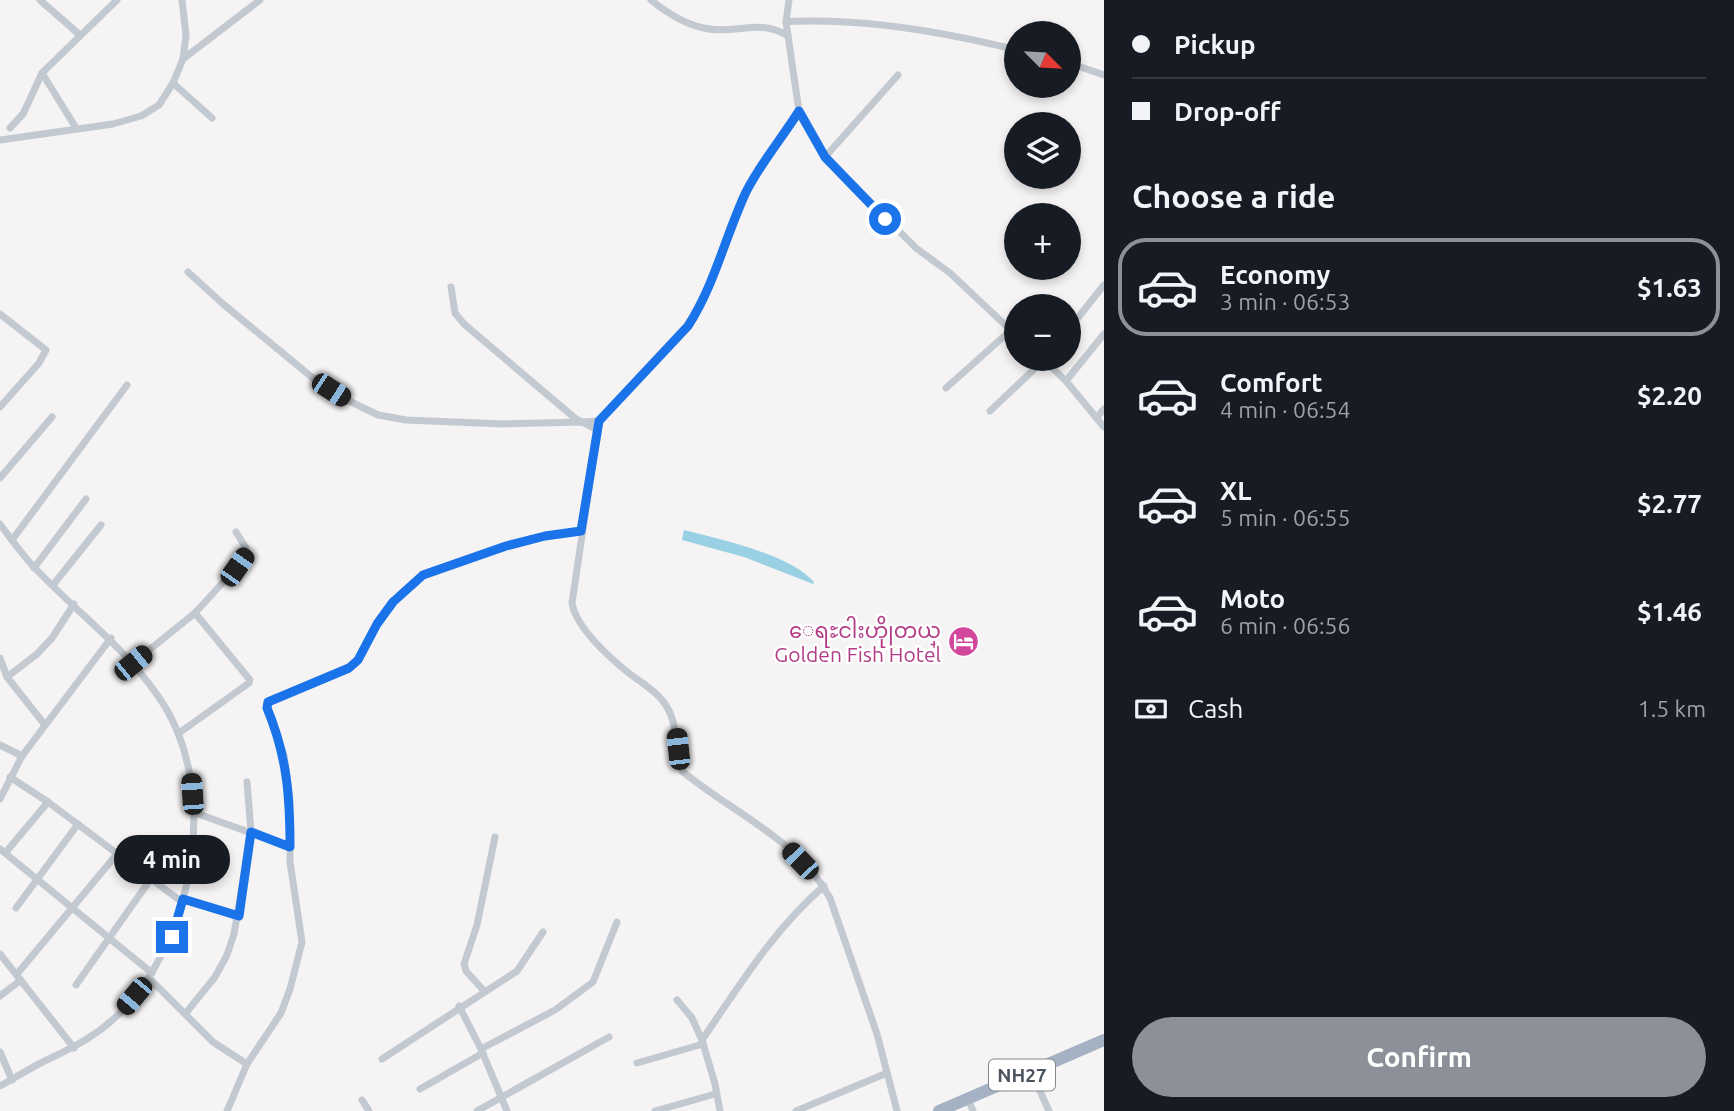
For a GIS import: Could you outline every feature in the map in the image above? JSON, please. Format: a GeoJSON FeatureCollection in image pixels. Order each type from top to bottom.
{"type":"FeatureCollection","features":[{"type":"Feature","properties":{"kind":"highway","name":"NH27"},"geometry":{"type":"LineString","coordinates":[[939,1111],[970,1105],[1031,1071],[1104,1040]]}},
{"type":"Feature","properties":{"kind":"street"},"geometry":{"type":"LineString","coordinates":[[40,0],[80,34]]}},
{"type":"Feature","properties":{"kind":"street"},"geometry":{"type":"LineString","coordinates":[[10,128],[23,114],[42,73],[117,0]]}},
{"type":"Feature","properties":{"kind":"street"},"geometry":{"type":"LineString","coordinates":[[0,140],[113,124],[141,116],[159,105],[173,83],[183,59],[187,35],[182,0]]}},
{"type":"Feature","properties":{"kind":"street"},"geometry":{"type":"LineString","coordinates":[[183,59],[260,0]]}},
{"type":"Feature","properties":{"kind":"street"},"geometry":{"type":"LineString","coordinates":[[651,0],[683,21],[707,29],[767,26],[788,36]]}},
{"type":"Feature","properties":{"kind":"street"},"geometry":{"type":"LineString","coordinates":[[789,0],[786,22],[799,111],[825,157],[916,247],[950,273],[1004,324]]}},
{"type":"Feature","properties":{"kind":"street"},"geometry":{"type":"LineString","coordinates":[[786,22],[802,20],[887,24],[933,30],[1004,47]]}},
{"type":"Feature","properties":{"kind":"street"},"geometry":{"type":"LineString","coordinates":[[1082,67],[1104,75]]}},
{"type":"Feature","properties":{"kind":"street"},"geometry":{"type":"LineString","coordinates":[[42,73],[76,128]]}},
{"type":"Feature","properties":{"kind":"street"},"geometry":{"type":"LineString","coordinates":[[825,157],[898,75]]}},
{"type":"Feature","properties":{"kind":"street"},"geometry":{"type":"LineString","coordinates":[[173,83],[212,118]]}},
{"type":"Feature","properties":{"kind":"street"},"geometry":{"type":"LineString","coordinates":[[799,111],[746,192],[707,295],[696,314],[688,326],[599,421],[572,603],[577,621],[611,657],[666,705],[675,725],[678,761],[682,771],[783,843],[824,886],[877,1034],[897,1111]]}},
{"type":"Feature","properties":{"kind":"street"},"geometry":{"type":"LineString","coordinates":[[188,272],[319,383],[378,415],[406,420],[503,424],[599,421]]}},
{"type":"Feature","properties":{"kind":"street"},"geometry":{"type":"LineString","coordinates":[[1081,314],[1104,285]]}},
{"type":"Feature","properties":{"kind":"street"},"geometry":{"type":"LineString","coordinates":[[451,287],[456,313],[464,324],[582,422],[597,430]]}},
{"type":"Feature","properties":{"kind":"street"},"geometry":{"type":"LineString","coordinates":[[0,314],[46,350],[39,363],[0,407]]}},
{"type":"Feature","properties":{"kind":"street"},"geometry":{"type":"LineString","coordinates":[[1066,381],[1104,334]]}},
{"type":"Feature","properties":{"kind":"street"},"geometry":{"type":"LineString","coordinates":[[946,388],[1004,341]]}},
{"type":"Feature","properties":{"kind":"street"},"geometry":{"type":"LineString","coordinates":[[990,411],[1032,371]]}},
{"type":"Feature","properties":{"kind":"street"},"geometry":{"type":"LineString","coordinates":[[1056,371],[1104,427]]}},
{"type":"Feature","properties":{"kind":"street"},"geometry":{"type":"LineString","coordinates":[[12,540],[127,385]]}},
{"type":"Feature","properties":{"kind":"street"},"geometry":{"type":"LineString","coordinates":[[1096,418],[1104,410]]}},
{"type":"Feature","properties":{"kind":"street"},"geometry":{"type":"LineString","coordinates":[[0,478],[52,417]]}},
{"type":"Feature","properties":{"kind":"street"},"geometry":{"type":"LineString","coordinates":[[34,568],[86,499]]}},
{"type":"Feature","properties":{"kind":"street"},"geometry":{"type":"LineString","coordinates":[[0,524],[34,568],[111,638],[160,698],[179,733],[190,777],[194,829],[182,901],[172,937],[150,975],[119,1013],[98,1032],[74,1048],[0,1086]]}},
{"type":"Feature","properties":{"kind":"street"},"geometry":{"type":"LineString","coordinates":[[53,585],[101,525]]}},
{"type":"Feature","properties":{"kind":"street"},"geometry":{"type":"LineString","coordinates":[[227,1111],[247,1064],[281,1013],[302,942],[290,862],[290,800],[284,755],[267,708],[268,702],[349,668],[358,660],[377,624],[393,602],[423,575],[506,546],[545,536],[581,531]]}},
{"type":"Feature","properties":{"kind":"street"},"geometry":{"type":"LineString","coordinates":[[133,663],[195,613],[246,554],[236,532]]}},
{"type":"Feature","properties":{"kind":"street"},"geometry":{"type":"LineString","coordinates":[[7,677],[37,654],[52,638],[74,604]]}},
{"type":"Feature","properties":{"kind":"street"},"geometry":{"type":"LineString","coordinates":[[179,733],[250,680],[195,613]]}},
{"type":"Feature","properties":{"kind":"street"},"geometry":{"type":"LineString","coordinates":[[0,799],[22,756],[111,638]]}},
{"type":"Feature","properties":{"kind":"street"},"geometry":{"type":"LineString","coordinates":[[0,658],[7,677],[45,725]]}},
{"type":"Feature","properties":{"kind":"street"},"geometry":{"type":"LineString","coordinates":[[0,745],[22,756]]}},
{"type":"Feature","properties":{"kind":"street"},"geometry":{"type":"LineString","coordinates":[[10,777],[182,901],[239,916]]}},
{"type":"Feature","properties":{"kind":"street"},"geometry":{"type":"LineString","coordinates":[[185,1014],[215,977],[227,955],[239,916],[251,832],[247,782]]}},
{"type":"Feature","properties":{"kind":"street"},"geometry":{"type":"LineString","coordinates":[[48,802],[3,850],[150,975],[213,1042],[247,1064]]}},
{"type":"Feature","properties":{"kind":"street"},"geometry":{"type":"LineString","coordinates":[[193,811],[290,847]]}},
{"type":"Feature","properties":{"kind":"street"},"geometry":{"type":"LineString","coordinates":[[16,908],[78,824]]}},
{"type":"Feature","properties":{"kind":"street"},"geometry":{"type":"LineString","coordinates":[[484,991],[466,971],[464,964],[477,925],[495,837]]}},
{"type":"Feature","properties":{"kind":"street"},"geometry":{"type":"LineString","coordinates":[[0,996],[19,977],[117,853]]}},
{"type":"Feature","properties":{"kind":"street"},"geometry":{"type":"LineString","coordinates":[[76,985],[150,880]]}},
{"type":"Feature","properties":{"kind":"street"},"geometry":{"type":"LineString","coordinates":[[637,1063],[703,1042],[765,948],[824,886]]}},
{"type":"Feature","properties":{"kind":"street"},"geometry":{"type":"LineString","coordinates":[[420,1089],[555,1010],[593,982],[617,922]]}},
{"type":"Feature","properties":{"kind":"street"},"geometry":{"type":"LineString","coordinates":[[382,1059],[459,1006],[517,971],[543,932]]}},
{"type":"Feature","properties":{"kind":"street"},"geometry":{"type":"LineString","coordinates":[[0,954],[74,1048]]}},
{"type":"Feature","properties":{"kind":"street"},"geometry":{"type":"LineString","coordinates":[[677,1000],[692,1018],[703,1042],[720,1111]]}},
{"type":"Feature","properties":{"kind":"street"},"geometry":{"type":"LineString","coordinates":[[459,1006],[482,1051],[506,1111]]}},
{"type":"Feature","properties":{"kind":"street"},"geometry":{"type":"LineString","coordinates":[[477,1111],[609,1037]]}},
{"type":"Feature","properties":{"kind":"street"},"geometry":{"type":"LineString","coordinates":[[0,1052],[12,1080]]}},
{"type":"Feature","properties":{"kind":"street"},"geometry":{"type":"LineString","coordinates":[[1031,1071],[1049,1111]]}},
{"type":"Feature","properties":{"kind":"street"},"geometry":{"type":"LineString","coordinates":[[796,1111],[887,1073]]}},
{"type":"Feature","properties":{"kind":"street"},"geometry":{"type":"LineString","coordinates":[[655,1111],[715,1094]]}},
{"type":"Feature","properties":{"kind":"street"},"geometry":{"type":"LineString","coordinates":[[362,1100],[369,1111]]}},
{"type":"Feature","properties":{"kind":"water"},"geometry":{"type":"Polygon","coordinates":[[[684,530],[772,556],[803,572],[814,582],[813,584],[744,557],[682,540],[684,530]]]}},
{"type":"Feature","properties":{"kind":"place","name":"ေရႊငါးဟိုုတယ္ Golden Fish Hotel"},"geometry":{"type":"Point","coordinates":[964,642]}},
{"type":"Feature","properties":{"kind":"route"},"geometry":{"type":"LineString","coordinates":[[172,937],[183,899],[239,916],[251,832],[290,847],[290,800],[284,755],[267,708],[268,702],[349,668],[358,660],[377,624],[393,602],[423,575],[506,546],[545,536],[581,531],[599,421],[688,326],[696,314],[707,295],[746,192],[799,111],[825,157],[885,219]]}}]}
